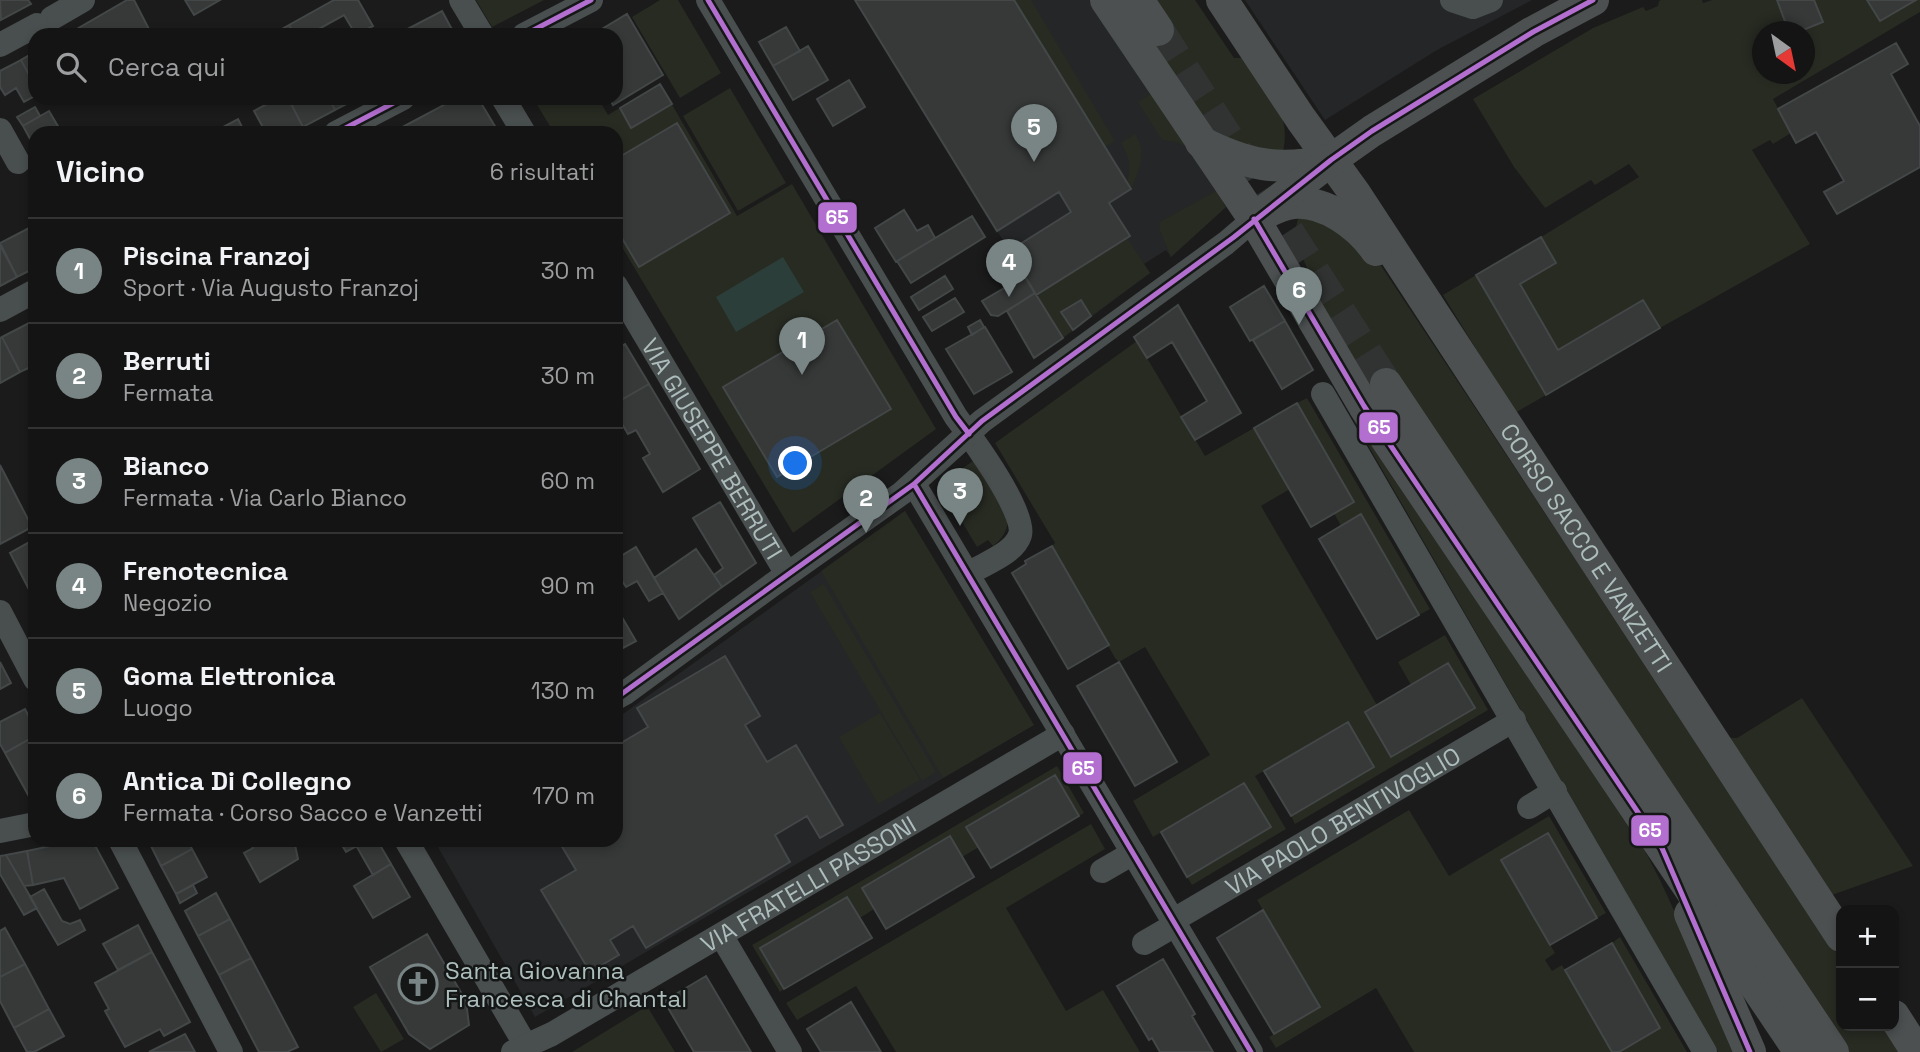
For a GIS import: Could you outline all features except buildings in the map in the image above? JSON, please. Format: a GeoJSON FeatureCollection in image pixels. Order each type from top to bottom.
{"type":"FeatureCollection","features":[{"type":"Feature","properties":{"kind":"main road"},"geometry":{"type":"LineString","coordinates":[[1106,0],[1199,141],[1258,216],[1364,406],[1800,1052]]}},
{"type":"Feature","properties":{"kind":"main road"},"geometry":{"type":"LineString","coordinates":[[1138,0],[1158,30]]}},
{"type":"Feature","properties":{"kind":"main road","name":"CORSO SACCO E VANZETTI"},"geometry":{"type":"LineString","coordinates":[[1222,0],[1419,292],[1836,928]]}},
{"type":"Feature","properties":{"kind":"main road"},"geometry":{"type":"LineString","coordinates":[[1258,216],[1372,131],[1522,39],[1593,0]]}},
{"type":"Feature","properties":{"kind":"main road"},"geometry":{"type":"LineString","coordinates":[[1199,141],[1228,156],[1270,167],[1304,166],[1331,160]]}},
{"type":"Feature","properties":{"kind":"main road"},"geometry":{"type":"LineString","coordinates":[[1258,216],[1293,203],[1306,204],[1330,212],[1354,225],[1366,236],[1385,263],[1419,292]]}},
{"type":"Feature","properties":{"kind":"main road"},"geometry":{"type":"LineString","coordinates":[[1386,384],[1833,1052]]}},
{"type":"Feature","properties":{"kind":"main road"},"geometry":{"type":"LineString","coordinates":[[1662,848],[1750,1052]]}},
{"type":"Feature","properties":{"kind":"main road"},"geometry":{"type":"LineString","coordinates":[[1899,1024],[1917,1052]]}},
{"type":"Feature","properties":{"kind":"street"},"geometry":{"type":"LineString","coordinates":[[31,28],[83,0]]}},
{"type":"Feature","properties":{"kind":"street"},"geometry":{"type":"LineString","coordinates":[[461,0],[478,28]]}},
{"type":"Feature","properties":{"kind":"street"},"geometry":{"type":"LineString","coordinates":[[537,28],[591,0]]}},
{"type":"Feature","properties":{"kind":"street"},"geometry":{"type":"LineString","coordinates":[[708,0],[956,417],[1017,511],[1021,525],[1020,536],[1012,548],[968,574]]}},
{"type":"Feature","properties":{"kind":"street"},"geometry":{"type":"LineString","coordinates":[[1452,0],[1473,8],[1491,0]]}},
{"type":"Feature","properties":{"kind":"street"},"geometry":{"type":"LineString","coordinates":[[0,45],[28,30]]}},
{"type":"Feature","properties":{"kind":"street"},"geometry":{"type":"LineString","coordinates":[[349,126],[390,105]]}},
{"type":"Feature","properties":{"kind":"street"},"geometry":{"type":"LineString","coordinates":[[507,105],[520,126]]}},
{"type":"Feature","properties":{"kind":"street"},"geometry":{"type":"LineString","coordinates":[[0,130],[18,162]]}},
{"type":"Feature","properties":{"kind":"street"},"geometry":{"type":"LineString","coordinates":[[623,694],[914,484],[982,421],[1215,251],[1258,216]]}},
{"type":"Feature","properties":{"kind":"street"},"geometry":{"type":"LineString","coordinates":[[0,310],[28,295]]}},
{"type":"Feature","properties":{"kind":"street","name":"VIA GIUSEPPE BERRUTI"},"geometry":{"type":"LineString","coordinates":[[623,298],[787,575]]}},
{"type":"Feature","properties":{"kind":"street"},"geometry":{"type":"LineString","coordinates":[[1323,394],[1705,1052]]}},
{"type":"Feature","properties":{"kind":"street"},"geometry":{"type":"LineString","coordinates":[[914,484],[1251,1052]]}},
{"type":"Feature","properties":{"kind":"street"},"geometry":{"type":"LineString","coordinates":[[0,612],[28,665]]}},
{"type":"Feature","properties":{"kind":"street","name":"VIA PAOLO BENTIVOGLIO"},"geometry":{"type":"LineString","coordinates":[[1144,943],[1514,720]]}},
{"type":"Feature","properties":{"kind":"street","name":"VIA FRATELLI PASSONI"},"geometry":{"type":"LineString","coordinates":[[519,1049],[552,1034],[1063,734]]}},
{"type":"Feature","properties":{"kind":"street"},"geometry":{"type":"LineString","coordinates":[[1528,807],[1555,791]]}},
{"type":"Feature","properties":{"kind":"street"},"geometry":{"type":"LineString","coordinates":[[0,831],[28,825]]}},
{"type":"Feature","properties":{"kind":"street"},"geometry":{"type":"LineString","coordinates":[[124,847],[231,1052]]}},
{"type":"Feature","properties":{"kind":"street"},"geometry":{"type":"LineString","coordinates":[[410,847],[519,1049]]}},
{"type":"Feature","properties":{"kind":"street"},"geometry":{"type":"LineString","coordinates":[[1102,871],[1133,853]]}},
{"type":"Feature","properties":{"kind":"street"},"geometry":{"type":"LineString","coordinates":[[721,935],[790,1052]]}},
{"type":"Feature","properties":{"kind":"shaded area"},"geometry":{"type":"Polygon","coordinates":[[[476,0],[544,0],[492,27],[476,0]]]}},
{"type":"Feature","properties":{"kind":"shaded area"},"geometry":{"type":"Polygon","coordinates":[[[660,0],[678,0],[721,73],[680,98],[632,17],[660,0]]]}},
{"type":"Feature","properties":{"kind":"shaded area"},"geometry":{"type":"Polygon","coordinates":[[[855,0],[1090,0],[1226,207],[1171,257],[1166,250],[1144,264],[1150,273],[1063,338],[855,0]]]}},
{"type":"Feature","properties":{"kind":"shaded area"},"geometry":{"type":"Polygon","coordinates":[[[1014,0],[1031,0],[1115,141],[1105,147],[1014,0]]]}},
{"type":"Feature","properties":{"kind":"shaded area"},"geometry":{"type":"Polygon","coordinates":[[[1122,0],[1195,0],[1234,58],[1252,58],[1272,93],[1282,116],[1285,142],[1282,156],[1216,141],[1122,0]]]}},
{"type":"Feature","properties":{"kind":"shaded area"},"geometry":{"type":"Polygon","coordinates":[[[1245,0],[1532,0],[1437,50],[1325,120],[1245,0]]]}},
{"type":"Feature","properties":{"kind":"shaded area"},"geometry":{"type":"Polygon","coordinates":[[[1661,0],[1702,0],[1703,3],[1712,0],[1920,0],[1920,12],[1815,74],[1815,21],[1752,21],[1752,84],[1798,84],[1773,99],[1791,133],[1773,144],[1770,140],[1752,150],[1810,244],[1660,328],[1643,300],[1558,350],[1520,284],[1556,263],[1541,237],[1639,177],[1629,164],[1595,185],[1591,180],[1545,208],[1514,167],[1473,99],[1593,28],[1643,7],[1646,11],[1658,6],[1661,0]]]}},
{"type":"Feature","properties":{"kind":"shaded area"},"geometry":{"type":"Polygon","coordinates":[[[660,84],[737,216],[792,184],[936,429],[793,533],[623,249],[623,126],[550,126],[537,105],[602,105],[608,115],[660,84]]]}},
{"type":"Feature","properties":{"kind":"shaded area"},"geometry":{"type":"Polygon","coordinates":[[[730,88],[786,183],[738,211],[683,116],[730,88]]]}},
{"type":"Feature","properties":{"kind":"shaded area"},"geometry":{"type":"Polygon","coordinates":[[[1152,93],[1188,148],[1177,142],[1162,140],[1138,102],[1152,93]]]}},
{"type":"Feature","properties":{"kind":"shaded area"},"geometry":{"type":"Polygon","coordinates":[[[1135,134],[1142,155],[1131,189],[1127,182],[1129,162],[1121,143],[1135,134]]]}},
{"type":"Feature","properties":{"kind":"shaded area"},"geometry":{"type":"Polygon","coordinates":[[[1216,191],[1226,207],[1171,257],[1159,228],[1160,222],[1216,191]]]}},
{"type":"Feature","properties":{"kind":"shaded area"},"geometry":{"type":"Polygon","coordinates":[[[1304,215],[1368,246],[1836,952],[1836,1031],[1888,1031],[1901,1052],[1847,1052],[1372,401],[1324,314],[1294,234],[1298,219],[1304,215]]]}},
{"type":"Feature","properties":{"kind":"shaded area"},"geometry":{"type":"Polygon","coordinates":[[[1127,238],[1150,273],[1091,316],[1081,300],[1062,312],[1073,330],[1063,338],[1036,295],[1127,238]]]}},
{"type":"Feature","properties":{"kind":"shaded area"},"geometry":{"type":"Polygon","coordinates":[[[783,257],[804,292],[736,332],[716,297],[783,257]]]}},
{"type":"Feature","properties":{"kind":"shaded area"},"geometry":{"type":"Polygon","coordinates":[[[1476,275],[1546,395],[1515,413],[1443,295],[1476,275]]]}},
{"type":"Feature","properties":{"kind":"shaded area"},"geometry":{"type":"Polygon","coordinates":[[[1137,341],[1205,456],[1254,428],[1290,489],[1261,506],[1377,705],[1365,713],[1391,757],[1475,708],[1448,663],[1411,685],[1398,662],[1445,635],[1488,710],[1295,824],[1291,816],[1374,767],[1348,722],[1255,776],[1286,829],[1192,885],[1187,877],[1271,827],[1244,783],[1153,837],[1133,801],[1210,755],[1145,647],[1119,662],[1115,658],[1052,546],[1055,543],[995,443],[1137,341]]]}},
{"type":"Feature","properties":{"kind":"shaded area"},"geometry":{"type":"Polygon","coordinates":[[[1307,398],[1430,609],[1419,615],[1361,515],[1341,526],[1334,513],[1297,403],[1307,398]]]}},
{"type":"Feature","properties":{"kind":"shaded area"},"geometry":{"type":"Polygon","coordinates":[[[1355,411],[1637,835],[1739,1052],[1718,1052],[1350,414],[1355,411]]]}},
{"type":"Feature","properties":{"kind":"shaded area"},"geometry":{"type":"Polygon","coordinates":[[[974,460],[1008,517],[1004,533],[993,546],[988,540],[977,547],[941,487],[974,460]]]}},
{"type":"Feature","properties":{"kind":"shaded area"},"geometry":{"type":"Polygon","coordinates":[[[905,511],[1034,725],[535,1017],[438,847],[623,847],[623,714],[905,511]]]}},
{"type":"Feature","properties":{"kind":"shaded area"},"geometry":{"type":"Polygon","coordinates":[[[905,511],[1034,725],[943,778],[821,571],[905,511]]]}},
{"type":"Feature","properties":{"kind":"shaded area"},"geometry":{"type":"Polygon","coordinates":[[[824,584],[936,772],[922,781],[810,592],[824,584]]]}},
{"type":"Feature","properties":{"kind":"shaded area"},"geometry":{"type":"Polygon","coordinates":[[[1802,698],[1913,866],[1832,895],[1729,738],[1737,738],[1802,698]]]}},
{"type":"Feature","properties":{"kind":"shaded area"},"geometry":{"type":"Polygon","coordinates":[[[880,713],[920,780],[878,804],[839,737],[880,713]]]}},
{"type":"Feature","properties":{"kind":"shaded area"},"geometry":{"type":"Polygon","coordinates":[[[1057,766],[1084,813],[1079,816],[1054,775],[967,826],[979,847],[962,857],[862,888],[874,909],[860,918],[847,897],[760,948],[784,989],[780,992],[752,945],[1057,766]]]}},
{"type":"Feature","properties":{"kind":"shaded area"},"geometry":{"type":"Polygon","coordinates":[[[1409,810],[1449,876],[1549,816],[1606,913],[1597,918],[1548,833],[1501,860],[1555,953],[1545,960],[1552,971],[1562,965],[1612,1052],[1414,1052],[1376,988],[1276,1048],[1269,1037],[1320,1007],[1257,900],[1409,810]]]}},
{"type":"Feature","properties":{"kind":"shaded area"},"geometry":{"type":"Polygon","coordinates":[[[1091,824],[1105,849],[1006,908],[1066,1011],[1103,990],[1140,1052],[896,1052],[856,986],[797,1020],[786,1003],[1091,824]]]}},
{"type":"Feature","properties":{"kind":"shaded area"},"geometry":{"type":"Polygon","coordinates":[[[1620,937],[1687,1052],[1619,1052],[1660,1028],[1612,943],[1620,937]]]}},
{"type":"Feature","properties":{"kind":"shaded area"},"geometry":{"type":"Polygon","coordinates":[[[376,993],[404,1039],[381,1052],[353,1007],[376,993]]]}},
{"type":"Feature","properties":{"kind":"shaded area"},"geometry":{"type":"Polygon","coordinates":[[[647,1006],[675,1052],[572,1052],[647,1006]]]}},
{"type":"Feature","properties":{"kind":"tunnel"},"geometry":{"type":"LineString","coordinates":[[1158,30],[1386,384]]}},
{"type":"Feature","properties":{"kind":"transit line","name":"65"},"geometry":{"type":"LineString","coordinates":[[537,28],[591,0]]}},
{"type":"Feature","properties":{"kind":"transit line","name":"65"},"geometry":{"type":"LineString","coordinates":[[708,0],[956,417],[969,434]]}},
{"type":"Feature","properties":{"kind":"transit line","name":"65"},"geometry":{"type":"LineString","coordinates":[[623,693],[914,484],[982,421],[1234,237],[1331,160],[1372,131],[1533,32],[1593,0]]}},
{"type":"Feature","properties":{"kind":"transit line","name":"65"},"geometry":{"type":"LineString","coordinates":[[349,126],[390,105]]}},
{"type":"Feature","properties":{"kind":"transit line","name":"65"},"geometry":{"type":"LineString","coordinates":[[1254,219],[1364,406],[1662,848],[1750,1052]]}},
{"type":"Feature","properties":{"kind":"transit line","name":"65"},"geometry":{"type":"LineString","coordinates":[[914,484],[1251,1052]]}},
{"type":"Feature","properties":{"kind":"place","name":"Goma Elettronica"},"geometry":{"type":"Point","coordinates":[1034,162]}},
{"type":"Feature","properties":{"kind":"place","name":"Frenotecnica"},"geometry":{"type":"Point","coordinates":[1009,297]}},
{"type":"Feature","properties":{"kind":"place","name":"Antica Di Collegno"},"geometry":{"type":"Point","coordinates":[1299,325]}},
{"type":"Feature","properties":{"kind":"place","name":"Piscina Franzoj"},"geometry":{"type":"Point","coordinates":[802,375]}},
{"type":"Feature","properties":{"kind":"place","name":"Bianco"},"geometry":{"type":"Point","coordinates":[960,526]}},
{"type":"Feature","properties":{"kind":"place","name":"Berruti"},"geometry":{"type":"Point","coordinates":[866,533]}},
{"type":"Feature","properties":{"kind":"place","name":"Santa Giovanna Francesca di Chantal"},"geometry":{"type":"Point","coordinates":[418,984]}}]}
